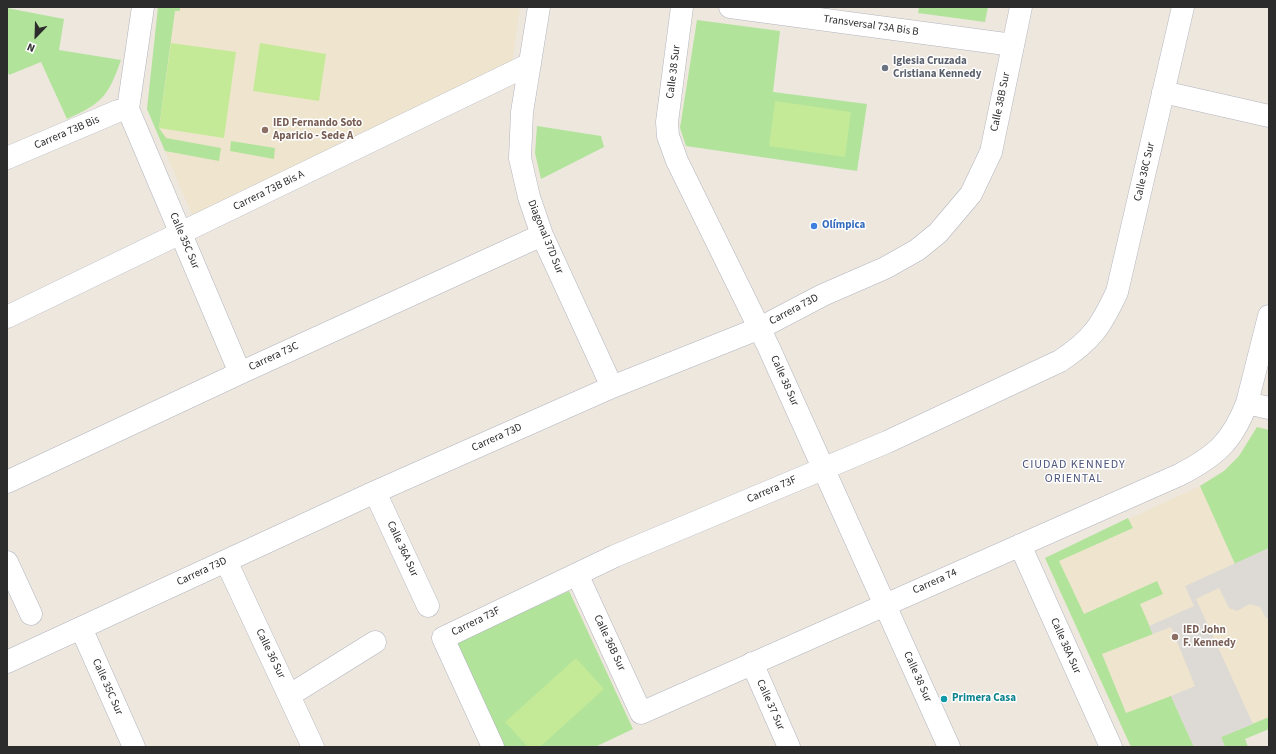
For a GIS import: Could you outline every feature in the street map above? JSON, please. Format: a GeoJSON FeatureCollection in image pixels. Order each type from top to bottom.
{"type":"FeatureCollection","features":[{"type":"Feature","properties":{"kind":"street"},"geometry":{"type":"LineString","coordinates":[[128,109],[143,7]]}},
{"type":"Feature","properties":{"kind":"street","name":"Diagonal 37D Sur"},"geometry":{"type":"LineString","coordinates":[[540,7],[522,112],[520,158],[529,197],[542,235],[612,387]]}},
{"type":"Feature","properties":{"kind":"street","name":"Calle 38 Sur"},"geometry":{"type":"LineString","coordinates":[[682,7],[667,122],[668,136],[690,190],[760,328],[949,747]]}},
{"type":"Feature","properties":{"kind":"street","name":"Transversal 73A Bis B"},"geometry":{"type":"LineString","coordinates":[[730,7],[1013,45]]}},
{"type":"Feature","properties":{"kind":"street","name":"Calle 38B Sur"},"geometry":{"type":"LineString","coordinates":[[971,194],[991,152],[1021,7]]}},
{"type":"Feature","properties":{"kind":"street","name":"Calle 38C Sur"},"geometry":{"type":"LineString","coordinates":[[1095,333],[1117,292],[1183,7]]}},
{"type":"Feature","properties":{"kind":"street","name":"Carrera 73B Bis A"},"geometry":{"type":"LineString","coordinates":[[7,317],[530,64]]}},
{"type":"Feature","properties":{"kind":"street"},"geometry":{"type":"LineString","coordinates":[[1163,92],[1269,116]]}},
{"type":"Feature","properties":{"kind":"street","name":"Carrera 73B Bis"},"geometry":{"type":"LineString","coordinates":[[7,158],[118,111],[128,109]]}},
{"type":"Feature","properties":{"kind":"street","name":"Calle 35C Sur"},"geometry":{"type":"LineString","coordinates":[[128,109],[240,373]]}},
{"type":"Feature","properties":{"kind":"street","name":"Carrera 73D"},"geometry":{"type":"LineString","coordinates":[[7,662],[375,492],[612,387],[760,328],[823,295],[885,268],[917,250],[938,233],[971,194]]}},
{"type":"Feature","properties":{"kind":"street","name":"Carrera 73C"},"geometry":{"type":"LineString","coordinates":[[7,482],[240,373],[542,235]]}},
{"type":"Feature","properties":{"kind":"street","name":"Carrera 74"},"geometry":{"type":"LineString","coordinates":[[641,713],[1179,475],[1207,460],[1225,445],[1237,425],[1247,403],[1269,316]]}},
{"type":"Feature","properties":{"kind":"street","name":"Carrera 73F"},"geometry":{"type":"LineString","coordinates":[[493,747],[443,638],[615,556],[887,442],[1060,361],[1082,346],[1095,333]]}},
{"type":"Feature","properties":{"kind":"street"},"geometry":{"type":"LineString","coordinates":[[1247,403],[1269,408]]}},
{"type":"Feature","properties":{"kind":"street","name":"Calle 36A Sur"},"geometry":{"type":"LineString","coordinates":[[375,492],[428,606]]}},
{"type":"Feature","properties":{"kind":"street","name":"Calle 38A Sur"},"geometry":{"type":"LineString","coordinates":[[1020,545],[1111,747]]}},
{"type":"Feature","properties":{"kind":"street","name":"Calle 36 Sur"},"geometry":{"type":"LineString","coordinates":[[226,561],[313,747]]}},
{"type":"Feature","properties":{"kind":"street"},"geometry":{"type":"LineString","coordinates":[[7,562],[31,614]]}},
{"type":"Feature","properties":{"kind":"street","name":"Calle 36B Sur"},"geometry":{"type":"LineString","coordinates":[[577,574],[641,713]]}},
{"type":"Feature","properties":{"kind":"street","name":"Calle 35C Sur"},"geometry":{"type":"LineString","coordinates":[[81,628],[134,747]]}},
{"type":"Feature","properties":{"kind":"street"},"geometry":{"type":"LineString","coordinates":[[290,695],[375,642]]}},
{"type":"Feature","properties":{"kind":"street","name":"Calle 37 Sur"},"geometry":{"type":"LineString","coordinates":[[752,663],[789,747]]}},
{"type":"Feature","properties":{"kind":"shaded area","name":"IED Fernando Soto Aparicio - Sede A"},"geometry":{"type":"Polygon","coordinates":[[[158,7],[520,7],[512,65],[192,215],[147,109],[158,7]]]}},
{"type":"Feature","properties":{"kind":"shaded area","name":"IED John F. Kennedy"},"geometry":{"type":"Polygon","coordinates":[[[1257,427],[1269,430],[1269,729],[1245,739],[1248,747],[1131,747],[1045,558],[1200,486],[1224,471],[1239,456],[1257,427]]]}},
{"type":"Feature","properties":{"kind":"shaded area"},"geometry":{"type":"Polygon","coordinates":[[[1269,548],[1269,619],[1266,618],[1260,607],[1250,604],[1237,611],[1229,608],[1219,588],[1196,599],[1253,724],[1221,737],[1225,747],[1194,747],[1171,696],[1195,686],[1171,627],[1153,634],[1149,626],[1194,606],[1185,586],[1269,548]]]}},
{"type":"Feature","properties":{"kind":"green space"},"geometry":{"type":"Polygon","coordinates":[[[158,7],[180,7],[180,11],[175,11],[159,128],[166,138],[221,148],[219,161],[165,151],[147,109],[158,7]]]}},
{"type":"Feature","properties":{"kind":"green space"},"geometry":{"type":"Polygon","coordinates":[[[919,7],[988,7],[985,22],[918,13],[919,7]]]}},
{"type":"Feature","properties":{"kind":"green space"},"geometry":{"type":"Polygon","coordinates":[[[7,8],[64,19],[59,50],[121,60],[112,82],[103,97],[89,108],[67,119],[41,62],[9,75],[7,70],[7,8]]]}},
{"type":"Feature","properties":{"kind":"green space"},"geometry":{"type":"Polygon","coordinates":[[[697,20],[780,31],[773,92],[867,104],[857,171],[686,146],[680,128],[697,20]]]}},
{"type":"Feature","properties":{"kind":"green space"},"geometry":{"type":"Polygon","coordinates":[[[171,43],[236,52],[224,138],[159,128],[171,43]]]}},
{"type":"Feature","properties":{"kind":"green space"},"geometry":{"type":"Polygon","coordinates":[[[260,43],[326,54],[319,101],[253,91],[260,43]]]}},
{"type":"Feature","properties":{"kind":"green space"},"geometry":{"type":"Polygon","coordinates":[[[775,101],[851,112],[845,157],[769,146],[775,101]]]}},
{"type":"Feature","properties":{"kind":"green space"},"geometry":{"type":"Polygon","coordinates":[[[537,126],[601,136],[604,147],[541,179],[535,153],[537,126]]]}},
{"type":"Feature","properties":{"kind":"green space"},"geometry":{"type":"Polygon","coordinates":[[[231,141],[275,148],[274,159],[230,151],[231,141]]]}},
{"type":"Feature","properties":{"kind":"green space"},"geometry":{"type":"Polygon","coordinates":[[[1257,427],[1269,430],[1269,548],[1235,564],[1200,486],[1224,471],[1239,456],[1257,427]]]}},
{"type":"Feature","properties":{"kind":"green space"},"geometry":{"type":"Polygon","coordinates":[[[1128,518],[1133,528],[1059,561],[1084,614],[1157,581],[1163,594],[1140,604],[1153,634],[1102,654],[1126,713],[1171,696],[1194,747],[1131,747],[1045,558],[1128,518]]]}},
{"type":"Feature","properties":{"kind":"green space"},"geometry":{"type":"Polygon","coordinates":[[[569,591],[633,729],[595,747],[502,747],[454,644],[569,591]]]}},
{"type":"Feature","properties":{"kind":"green space"},"geometry":{"type":"Polygon","coordinates":[[[576,658],[604,689],[540,747],[528,747],[505,722],[576,658]]]}},
{"type":"Feature","properties":{"kind":"green space"},"geometry":{"type":"Polygon","coordinates":[[[1269,717],[1269,729],[1245,739],[1248,747],[1225,747],[1221,737],[1269,717]]]}},
{"type":"Feature","properties":{"kind":"place","name":"Iglesia Cruzada Cristiana Kennedy"},"geometry":{"type":"Point","coordinates":[885,68]}},
{"type":"Feature","properties":{"kind":"place","name":"IED Fernando Soto Aparicio - Sede A"},"geometry":{"type":"Point","coordinates":[265,130]}},
{"type":"Feature","properties":{"kind":"place","name":"Olímpica"},"geometry":{"type":"Point","coordinates":[814,226]}},
{"type":"Feature","properties":{"kind":"place","name":"IED John F. Kennedy"},"geometry":{"type":"Point","coordinates":[1175,637]}},
{"type":"Feature","properties":{"kind":"place","name":"Primera Casa"},"geometry":{"type":"Point","coordinates":[944,699]}},
{"type":"Feature","properties":{"kind":"district","name":"CIUDAD KENNEDY ORIENTAL"},"geometry":{"type":"Point","coordinates":[1074,472]}}]}
